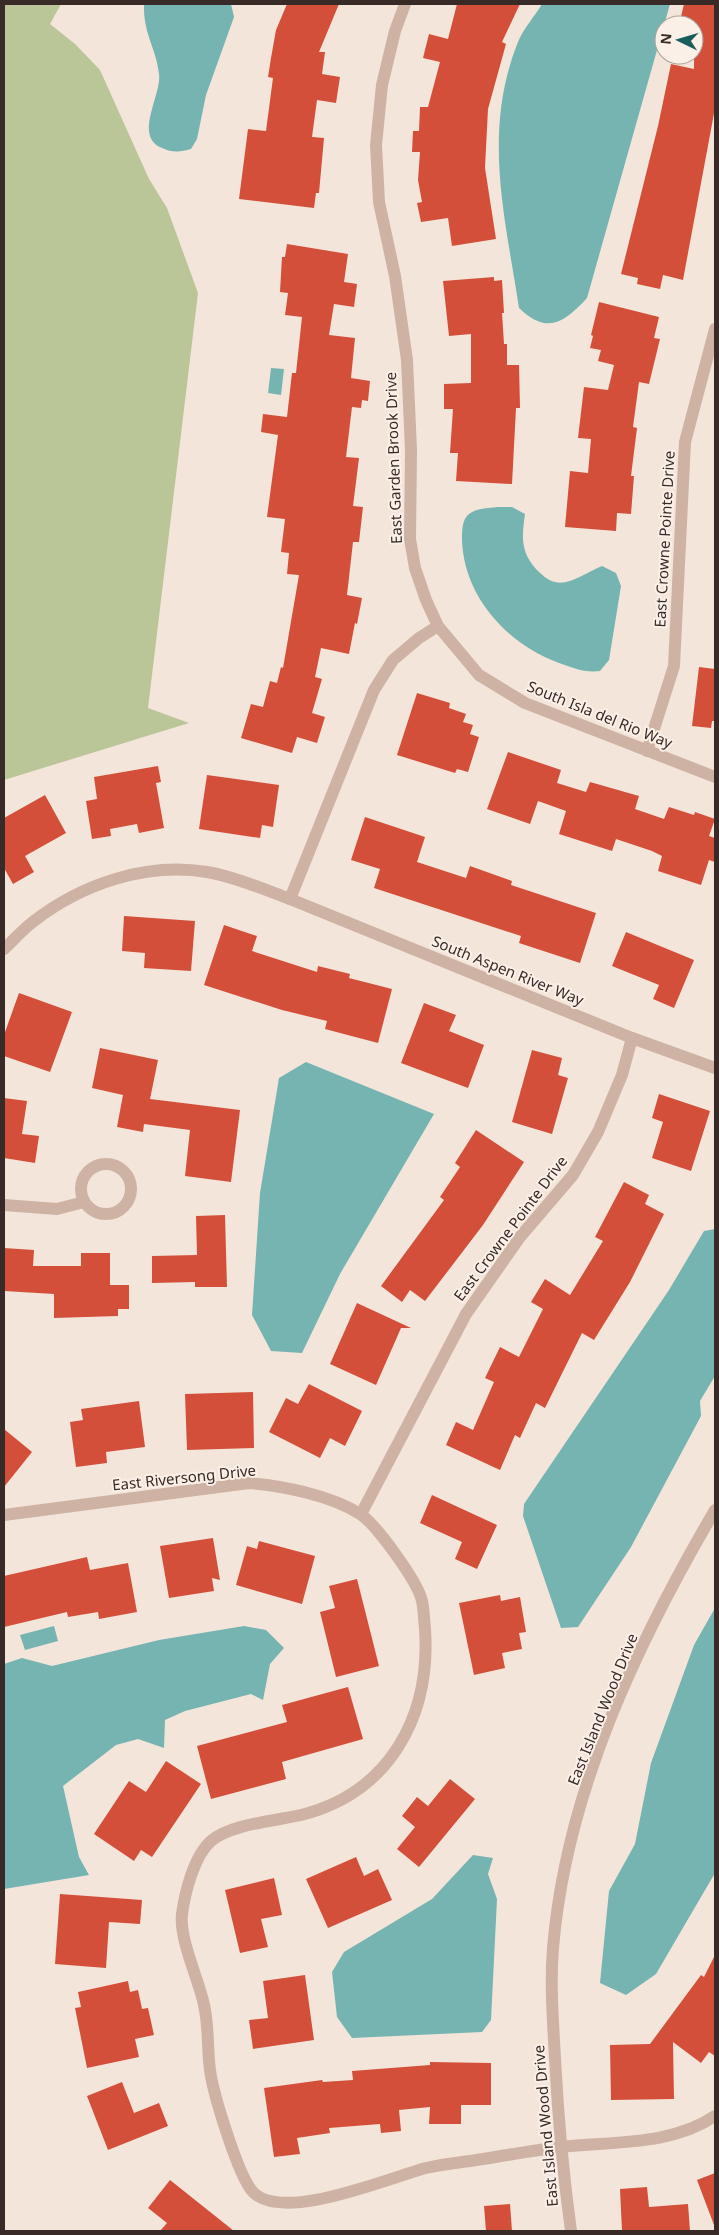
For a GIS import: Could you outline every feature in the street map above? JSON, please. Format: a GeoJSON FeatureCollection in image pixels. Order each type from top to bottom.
{"type":"FeatureCollection","features":[{"type":"Feature","properties":{"kind":"street","name":"East Garden Brook Drive"},"geometry":{"type":"LineString","coordinates":[[405,4],[395,31],[382,85],[376,145],[377,174],[379,202],[395,276],[407,360],[411,450],[410,539],[415,568],[438,626]]}},
{"type":"Feature","properties":{"kind":"street","name":"East Crowne Pointe Drive"},"geometry":{"type":"LineString","coordinates":[[647,751],[674,666],[686,442],[715,329]]}},
{"type":"Feature","properties":{"kind":"street","name":"South Isla del Rio Way"},"geometry":{"type":"LineString","coordinates":[[438,626],[479,675],[525,703],[715,777]]}},
{"type":"Feature","properties":{"kind":"street"},"geometry":{"type":"LineString","coordinates":[[4,950],[34,921],[71,897],[115,879],[144,871],[206,872],[240,881],[290,899],[374,690],[393,660],[419,638],[438,626]]}},
{"type":"Feature","properties":{"kind":"street","name":"South Aspen River Way"},"geometry":{"type":"LineString","coordinates":[[290,899],[632,1038],[715,1068]]}},
{"type":"Feature","properties":{"kind":"street","name":"East Crowne Pointe Drive"},"geometry":{"type":"LineString","coordinates":[[361,1514],[466,1314],[520,1237],[573,1175],[598,1132],[622,1075],[632,1038]]}},
{"type":"Feature","properties":{"kind":"street"},"geometry":{"type":"LineString","coordinates":[[106,1164],[114,1166],[128,1178],[131,1186],[130,1197],[126,1205],[117,1212],[108,1215],[96,1213],[84,1202],[81,1186],[86,1174],[93,1168],[106,1164]]}},
{"type":"Feature","properties":{"kind":"street"},"geometry":{"type":"LineString","coordinates":[[4,1206],[57,1209],[84,1202]]}},
{"type":"Feature","properties":{"kind":"street","name":"East Riversong Drive"},"geometry":{"type":"LineString","coordinates":[[4,1515],[249,1483],[278,1486],[317,1496],[361,1514],[382,1535],[422,1598],[426,1641],[424,1682],[410,1724],[392,1757],[373,1780],[343,1801],[318,1810],[231,1832],[211,1842],[197,1862],[188,1883],[182,1919],[205,2007],[210,2072],[235,2158],[252,2192],[270,2200],[286,2204],[324,2199],[429,2168],[560,2147]]}},
{"type":"Feature","properties":{"kind":"street","name":"East Island Wood Drive"},"geometry":{"type":"LineString","coordinates":[[571,2231],[560,2147],[552,1980],[556,1919],[566,1858],[600,1749],[626,1684],[655,1619],[715,1510]]}},
{"type":"Feature","properties":{"kind":"street"},"geometry":{"type":"LineString","coordinates":[[560,2147],[669,2136],[689,2130],[715,2116]]}},
{"type":"Feature","properties":{"kind":"green space"},"geometry":{"type":"Polygon","coordinates":[[[4,4],[61,4],[50,24],[75,44],[100,70],[149,179],[167,208],[198,293],[148,708],[189,723],[4,780],[4,4]]]}},
{"type":"Feature","properties":{"kind":"water"},"geometry":{"type":"Polygon","coordinates":[[[144,4],[231,4],[234,17],[206,95],[197,139],[191,149],[176,152],[166,150],[154,142],[150,134],[149,125],[159,83],[159,74],[144,15],[144,4]]]}},
{"type":"Feature","properties":{"kind":"water"},"geometry":{"type":"Polygon","coordinates":[[[542,4],[670,4],[667,15],[654,15],[654,61],[587,298],[571,314],[563,319],[547,323],[538,321],[519,308],[503,207],[500,174],[499,141],[501,109],[507,75],[518,42],[542,4]]]}},
{"type":"Feature","properties":{"kind":"water"},"geometry":{"type":"Polygon","coordinates":[[[271,368],[284,369],[281,395],[268,393],[271,368]]]}},
{"type":"Feature","properties":{"kind":"water"},"geometry":{"type":"Polygon","coordinates":[[[498,507],[512,507],[525,514],[523,543],[527,556],[544,577],[561,583],[602,566],[616,573],[621,586],[609,660],[600,671],[579,670],[540,655],[506,631],[480,599],[470,580],[464,560],[463,525],[467,516],[472,512],[498,507]]]}},
{"type":"Feature","properties":{"kind":"water"},"geometry":{"type":"Polygon","coordinates":[[[306,1062],[434,1114],[340,1274],[302,1353],[271,1351],[252,1315],[260,1193],[279,1078],[306,1062]]]}},
{"type":"Feature","properties":{"kind":"water"},"geometry":{"type":"Polygon","coordinates":[[[715,1229],[715,1376],[700,1401],[701,1416],[631,1547],[578,1627],[561,1628],[523,1516],[524,1504],[669,1290],[704,1231],[715,1229]]]}},
{"type":"Feature","properties":{"kind":"water"},"geometry":{"type":"Polygon","coordinates":[[[715,1608],[715,1873],[656,1974],[626,1995],[600,1983],[609,1891],[635,1844],[651,1763],[694,1645],[715,1608]]]}},
{"type":"Feature","properties":{"kind":"water"},"geometry":{"type":"Polygon","coordinates":[[[54,1626],[58,1641],[25,1650],[20,1635],[54,1626]]]}},
{"type":"Feature","properties":{"kind":"water"},"geometry":{"type":"Polygon","coordinates":[[[244,1626],[266,1630],[284,1648],[270,1664],[263,1700],[251,1694],[185,1711],[165,1720],[164,1748],[138,1739],[116,1745],[63,1786],[79,1857],[89,1875],[4,1889],[4,1664],[22,1658],[52,1666],[159,1640],[244,1626]]]}},
{"type":"Feature","properties":{"kind":"water"},"geometry":{"type":"Polygon","coordinates":[[[473,1855],[493,1858],[488,1874],[497,1899],[491,2020],[482,2032],[352,2038],[337,2017],[332,1972],[344,1952],[432,1899],[473,1855]]]}},
{"type":"Feature","properties":{"kind":"building"},"geometry":{"type":"Polygon","coordinates":[[[287,4],[339,4],[319,52],[325,52],[322,74],[340,77],[336,103],[317,100],[312,137],[324,138],[319,193],[316,193],[314,208],[239,199],[248,129],[266,131],[273,78],[268,77],[271,58],[276,30],[287,4]]]}},
{"type":"Feature","properties":{"kind":"building"},"geometry":{"type":"Polygon","coordinates":[[[457,4],[520,4],[502,42],[506,44],[488,109],[485,168],[496,239],[452,246],[448,218],[421,222],[417,203],[422,202],[418,180],[420,152],[412,152],[413,131],[419,131],[420,107],[428,107],[440,62],[423,58],[429,34],[448,39],[457,4]]]}},
{"type":"Feature","properties":{"kind":"building"},"geometry":{"type":"Polygon","coordinates":[[[684,4],[715,4],[715,108],[683,280],[663,275],[660,289],[637,284],[638,278],[621,274],[658,126],[671,65],[694,69],[694,65],[704,65],[704,15],[681,15],[684,4]]]}},
{"type":"Feature","properties":{"kind":"building"},"geometry":{"type":"Polygon","coordinates":[[[287,244],[348,254],[344,282],[357,284],[354,307],[334,304],[329,335],[355,338],[351,378],[370,381],[368,401],[362,400],[361,408],[352,407],[346,457],[359,458],[353,506],[363,507],[359,542],[353,542],[347,595],[362,598],[357,624],[355,623],[349,654],[321,648],[315,677],[322,679],[312,713],[325,717],[317,743],[297,737],[292,753],[241,738],[251,704],[263,707],[270,681],[277,683],[281,667],[283,668],[299,575],[287,574],[289,553],[281,552],[285,519],[267,517],[278,435],[261,432],[263,414],[287,417],[292,373],[296,373],[302,317],[285,315],[288,293],[280,292],[282,257],[285,257],[287,244]]]}},
{"type":"Feature","properties":{"kind":"building"},"geometry":{"type":"Polygon","coordinates":[[[494,277],[494,281],[502,280],[504,313],[502,313],[504,344],[507,344],[507,365],[519,365],[520,408],[516,408],[512,484],[456,481],[458,453],[450,453],[453,409],[444,409],[444,384],[471,383],[471,334],[449,336],[443,281],[494,277]]]}},
{"type":"Feature","properties":{"kind":"building"},"geometry":{"type":"Polygon","coordinates":[[[599,302],[659,317],[654,338],[660,339],[649,384],[639,382],[633,427],[637,428],[631,476],[634,476],[631,514],[617,513],[616,531],[565,527],[570,471],[588,473],[591,439],[578,438],[584,387],[608,390],[614,365],[598,361],[601,350],[590,348],[593,336],[591,335],[599,302]]]}},
{"type":"Feature","properties":{"kind":"building"},"geometry":{"type":"Polygon","coordinates":[[[699,667],[715,669],[715,721],[712,721],[711,728],[692,726],[699,667]]]}},
{"type":"Feature","properties":{"kind":"building"},"geometry":{"type":"Polygon","coordinates":[[[417,693],[450,703],[449,708],[466,714],[463,722],[473,725],[470,734],[479,737],[468,772],[457,769],[455,773],[397,755],[417,693]]]}},
{"type":"Feature","properties":{"kind":"building"},"geometry":{"type":"Polygon","coordinates":[[[508,752],[561,770],[557,783],[586,792],[590,782],[639,796],[635,809],[664,819],[669,807],[694,815],[695,812],[715,819],[709,836],[715,838],[715,862],[709,860],[701,885],[658,871],[662,856],[652,851],[616,839],[612,851],[559,834],[566,811],[538,801],[530,824],[487,809],[508,752]]]}},
{"type":"Feature","properties":{"kind":"building"},"geometry":{"type":"Polygon","coordinates":[[[158,766],[161,782],[156,783],[164,828],[139,833],[137,824],[110,829],[111,836],[92,839],[86,801],[97,799],[94,777],[158,766]]]}},
{"type":"Feature","properties":{"kind":"building"},"geometry":{"type":"Polygon","coordinates":[[[207,775],[279,785],[273,827],[262,825],[260,838],[199,829],[207,775]]]}},
{"type":"Feature","properties":{"kind":"building"},"geometry":{"type":"Polygon","coordinates":[[[45,795],[66,833],[25,856],[34,872],[13,884],[4,868],[4,818],[45,795]]]}},
{"type":"Feature","properties":{"kind":"building"},"geometry":{"type":"Polygon","coordinates":[[[365,817],[425,837],[417,862],[466,878],[470,866],[512,881],[511,885],[596,913],[580,963],[519,943],[521,936],[374,888],[380,869],[351,860],[365,817]]]}},
{"type":"Feature","properties":{"kind":"building"},"geometry":{"type":"Polygon","coordinates":[[[124,916],[195,921],[191,971],[144,968],[145,953],[122,951],[124,916]]]}},
{"type":"Feature","properties":{"kind":"building"},"geometry":{"type":"Polygon","coordinates":[[[224,925],[257,936],[252,951],[317,972],[318,966],[350,974],[349,978],[392,989],[378,1043],[325,1029],[327,1021],[282,1010],[204,985],[224,925]]]}},
{"type":"Feature","properties":{"kind":"building"},"geometry":{"type":"Polygon","coordinates":[[[626,932],[694,960],[674,1008],[653,999],[659,985],[612,966],[626,932]]]}},
{"type":"Feature","properties":{"kind":"building"},"geometry":{"type":"Polygon","coordinates":[[[19,993],[72,1012],[50,1072],[4,1056],[4,1035],[19,993]]]}},
{"type":"Feature","properties":{"kind":"building"},"geometry":{"type":"Polygon","coordinates":[[[424,1003],[456,1015],[449,1031],[484,1045],[468,1088],[401,1063],[424,1003]]]}},
{"type":"Feature","properties":{"kind":"building"},"geometry":{"type":"Polygon","coordinates":[[[100,1048],[158,1060],[150,1099],[240,1110],[231,1182],[185,1176],[190,1130],[144,1124],[143,1132],[117,1127],[123,1095],[92,1088],[100,1048]]]}},
{"type":"Feature","properties":{"kind":"building"},"geometry":{"type":"Polygon","coordinates":[[[532,1050],[562,1058],[558,1075],[568,1078],[552,1134],[512,1122],[532,1050]]]}},
{"type":"Feature","properties":{"kind":"building"},"geometry":{"type":"Polygon","coordinates":[[[659,1094],[710,1111],[691,1171],[652,1158],[663,1122],[652,1118],[659,1094]]]}},
{"type":"Feature","properties":{"kind":"building"},"geometry":{"type":"Polygon","coordinates":[[[4,1098],[27,1101],[22,1134],[39,1136],[35,1163],[4,1158],[4,1098]]]}},
{"type":"Feature","properties":{"kind":"building"},"geometry":{"type":"Polygon","coordinates":[[[476,1130],[524,1162],[483,1225],[425,1301],[410,1290],[402,1302],[381,1286],[444,1200],[440,1197],[460,1167],[455,1163],[476,1130]]]}},
{"type":"Feature","properties":{"kind":"building"},"geometry":{"type":"Polygon","coordinates":[[[624,1182],[649,1195],[645,1204],[664,1214],[630,1282],[594,1340],[582,1333],[545,1408],[536,1403],[520,1438],[515,1435],[500,1470],[446,1445],[456,1422],[473,1430],[494,1382],[485,1378],[500,1347],[519,1357],[543,1309],[531,1302],[545,1279],[570,1295],[603,1241],[595,1237],[624,1182]]]}},
{"type":"Feature","properties":{"kind":"building"},"geometry":{"type":"Polygon","coordinates":[[[225,1215],[227,1287],[195,1287],[195,1282],[152,1283],[152,1256],[197,1255],[196,1216],[225,1215]]]}},
{"type":"Feature","properties":{"kind":"building"},"geometry":{"type":"Polygon","coordinates":[[[4,1248],[34,1250],[33,1266],[81,1266],[81,1253],[110,1253],[110,1285],[129,1285],[129,1309],[118,1309],[118,1316],[54,1318],[54,1294],[4,1291],[4,1248]]]}},
{"type":"Feature","properties":{"kind":"building"},"geometry":{"type":"Polygon","coordinates":[[[357,1303],[411,1328],[401,1328],[376,1385],[330,1364],[357,1303]]]}},
{"type":"Feature","properties":{"kind":"building"},"geometry":{"type":"Polygon","coordinates":[[[309,1384],[362,1411],[345,1446],[330,1438],[320,1458],[269,1432],[286,1398],[298,1404],[309,1384]]]}},
{"type":"Feature","properties":{"kind":"building"},"geometry":{"type":"Polygon","coordinates":[[[253,1392],[254,1448],[187,1450],[185,1394],[253,1392]]]}},
{"type":"Feature","properties":{"kind":"building"},"geometry":{"type":"Polygon","coordinates":[[[139,1401],[145,1447],[106,1452],[107,1463],[76,1467],[70,1422],[83,1420],[81,1409],[139,1401]]]}},
{"type":"Feature","properties":{"kind":"building"},"geometry":{"type":"Polygon","coordinates":[[[4,1429],[32,1452],[4,1487],[4,1429]]]}},
{"type":"Feature","properties":{"kind":"building"},"geometry":{"type":"Polygon","coordinates":[[[432,1495],[497,1525],[477,1569],[455,1559],[462,1542],[420,1523],[432,1495]]]}},
{"type":"Feature","properties":{"kind":"building"},"geometry":{"type":"Polygon","coordinates":[[[213,1538],[220,1580],[212,1578],[214,1591],[169,1598],[160,1546],[213,1538]]]}},
{"type":"Feature","properties":{"kind":"building"},"geometry":{"type":"Polygon","coordinates":[[[259,1541],[315,1556],[302,1604],[236,1585],[247,1546],[257,1549],[259,1541]]]}},
{"type":"Feature","properties":{"kind":"building"},"geometry":{"type":"Polygon","coordinates":[[[87,1557],[90,1570],[128,1563],[137,1612],[99,1619],[98,1612],[68,1617],[67,1612],[4,1627],[4,1576],[87,1557]]]}},
{"type":"Feature","properties":{"kind":"building"},"geometry":{"type":"Polygon","coordinates":[[[357,1579],[379,1666],[336,1677],[320,1612],[335,1608],[329,1586],[357,1579]]]}},
{"type":"Feature","properties":{"kind":"building"},"geometry":{"type":"Polygon","coordinates":[[[500,1595],[501,1601],[520,1597],[526,1632],[519,1633],[522,1649],[502,1653],[505,1668],[474,1675],[459,1603],[500,1595]]]}},
{"type":"Feature","properties":{"kind":"building"},"geometry":{"type":"Polygon","coordinates":[[[348,1687],[363,1739],[282,1762],[286,1779],[211,1799],[197,1746],[287,1722],[282,1705],[348,1687]]]}},
{"type":"Feature","properties":{"kind":"building"},"geometry":{"type":"Polygon","coordinates":[[[166,1761],[201,1784],[152,1857],[141,1850],[134,1861],[94,1834],[129,1781],[146,1792],[166,1761]]]}},
{"type":"Feature","properties":{"kind":"building"},"geometry":{"type":"Polygon","coordinates":[[[450,1779],[475,1799],[419,1867],[397,1849],[415,1827],[402,1816],[417,1797],[428,1806],[450,1779]]]}},
{"type":"Feature","properties":{"kind":"building"},"geometry":{"type":"Polygon","coordinates":[[[356,1857],[364,1876],[378,1869],[392,1900],[328,1928],[306,1879],[356,1857]]]}},
{"type":"Feature","properties":{"kind":"building"},"geometry":{"type":"Polygon","coordinates":[[[274,1878],[282,1915],[261,1919],[268,1947],[240,1953],[225,1890],[274,1878]]]}},
{"type":"Feature","properties":{"kind":"building"},"geometry":{"type":"Polygon","coordinates":[[[60,1894],[142,1900],[140,1924],[109,1922],[106,1968],[55,1964],[60,1894]]]}},
{"type":"Feature","properties":{"kind":"building"},"geometry":{"type":"Polygon","coordinates":[[[715,1955],[715,2056],[709,2052],[701,2063],[673,2042],[674,2099],[611,2100],[610,2045],[650,2044],[701,1975],[704,1977],[715,1955]]]}},
{"type":"Feature","properties":{"kind":"building"},"geometry":{"type":"Polygon","coordinates":[[[305,1975],[314,2040],[253,2049],[249,2020],[268,2018],[263,1981],[305,1975]]]}},
{"type":"Feature","properties":{"kind":"building"},"geometry":{"type":"Polygon","coordinates":[[[128,1981],[130,1992],[138,1990],[142,2009],[148,2008],[154,2035],[135,2039],[139,2057],[87,2068],[75,2008],[81,2007],[78,1992],[128,1981]]]}},
{"type":"Feature","properties":{"kind":"building"},"geometry":{"type":"Polygon","coordinates":[[[430,2062],[491,2063],[491,2105],[461,2105],[461,2124],[429,2124],[430,2107],[399,2110],[401,2131],[381,2133],[380,2124],[329,2128],[330,2133],[297,2138],[300,2154],[274,2157],[264,2088],[322,2080],[323,2082],[353,2080],[352,2071],[430,2065],[430,2062]]]}},
{"type":"Feature","properties":{"kind":"building"},"geometry":{"type":"Polygon","coordinates":[[[122,2082],[134,2113],[159,2103],[168,2126],[108,2150],[87,2096],[122,2082]]]}},
{"type":"Feature","properties":{"kind":"building"},"geometry":{"type":"Polygon","coordinates":[[[715,2173],[715,2225],[714,2225],[697,2180],[715,2173]]]}},
{"type":"Feature","properties":{"kind":"building"},"geometry":{"type":"Polygon","coordinates":[[[170,2180],[234,2231],[160,2231],[167,2223],[148,2208],[170,2180]]]}},
{"type":"Feature","properties":{"kind":"building"},"geometry":{"type":"Polygon","coordinates":[[[647,2187],[649,2207],[688,2204],[690,2231],[622,2231],[620,2189],[647,2187]]]}},
{"type":"Feature","properties":{"kind":"building"},"geometry":{"type":"Polygon","coordinates":[[[510,2204],[512,2231],[486,2231],[484,2206],[510,2204]]]}}]}
